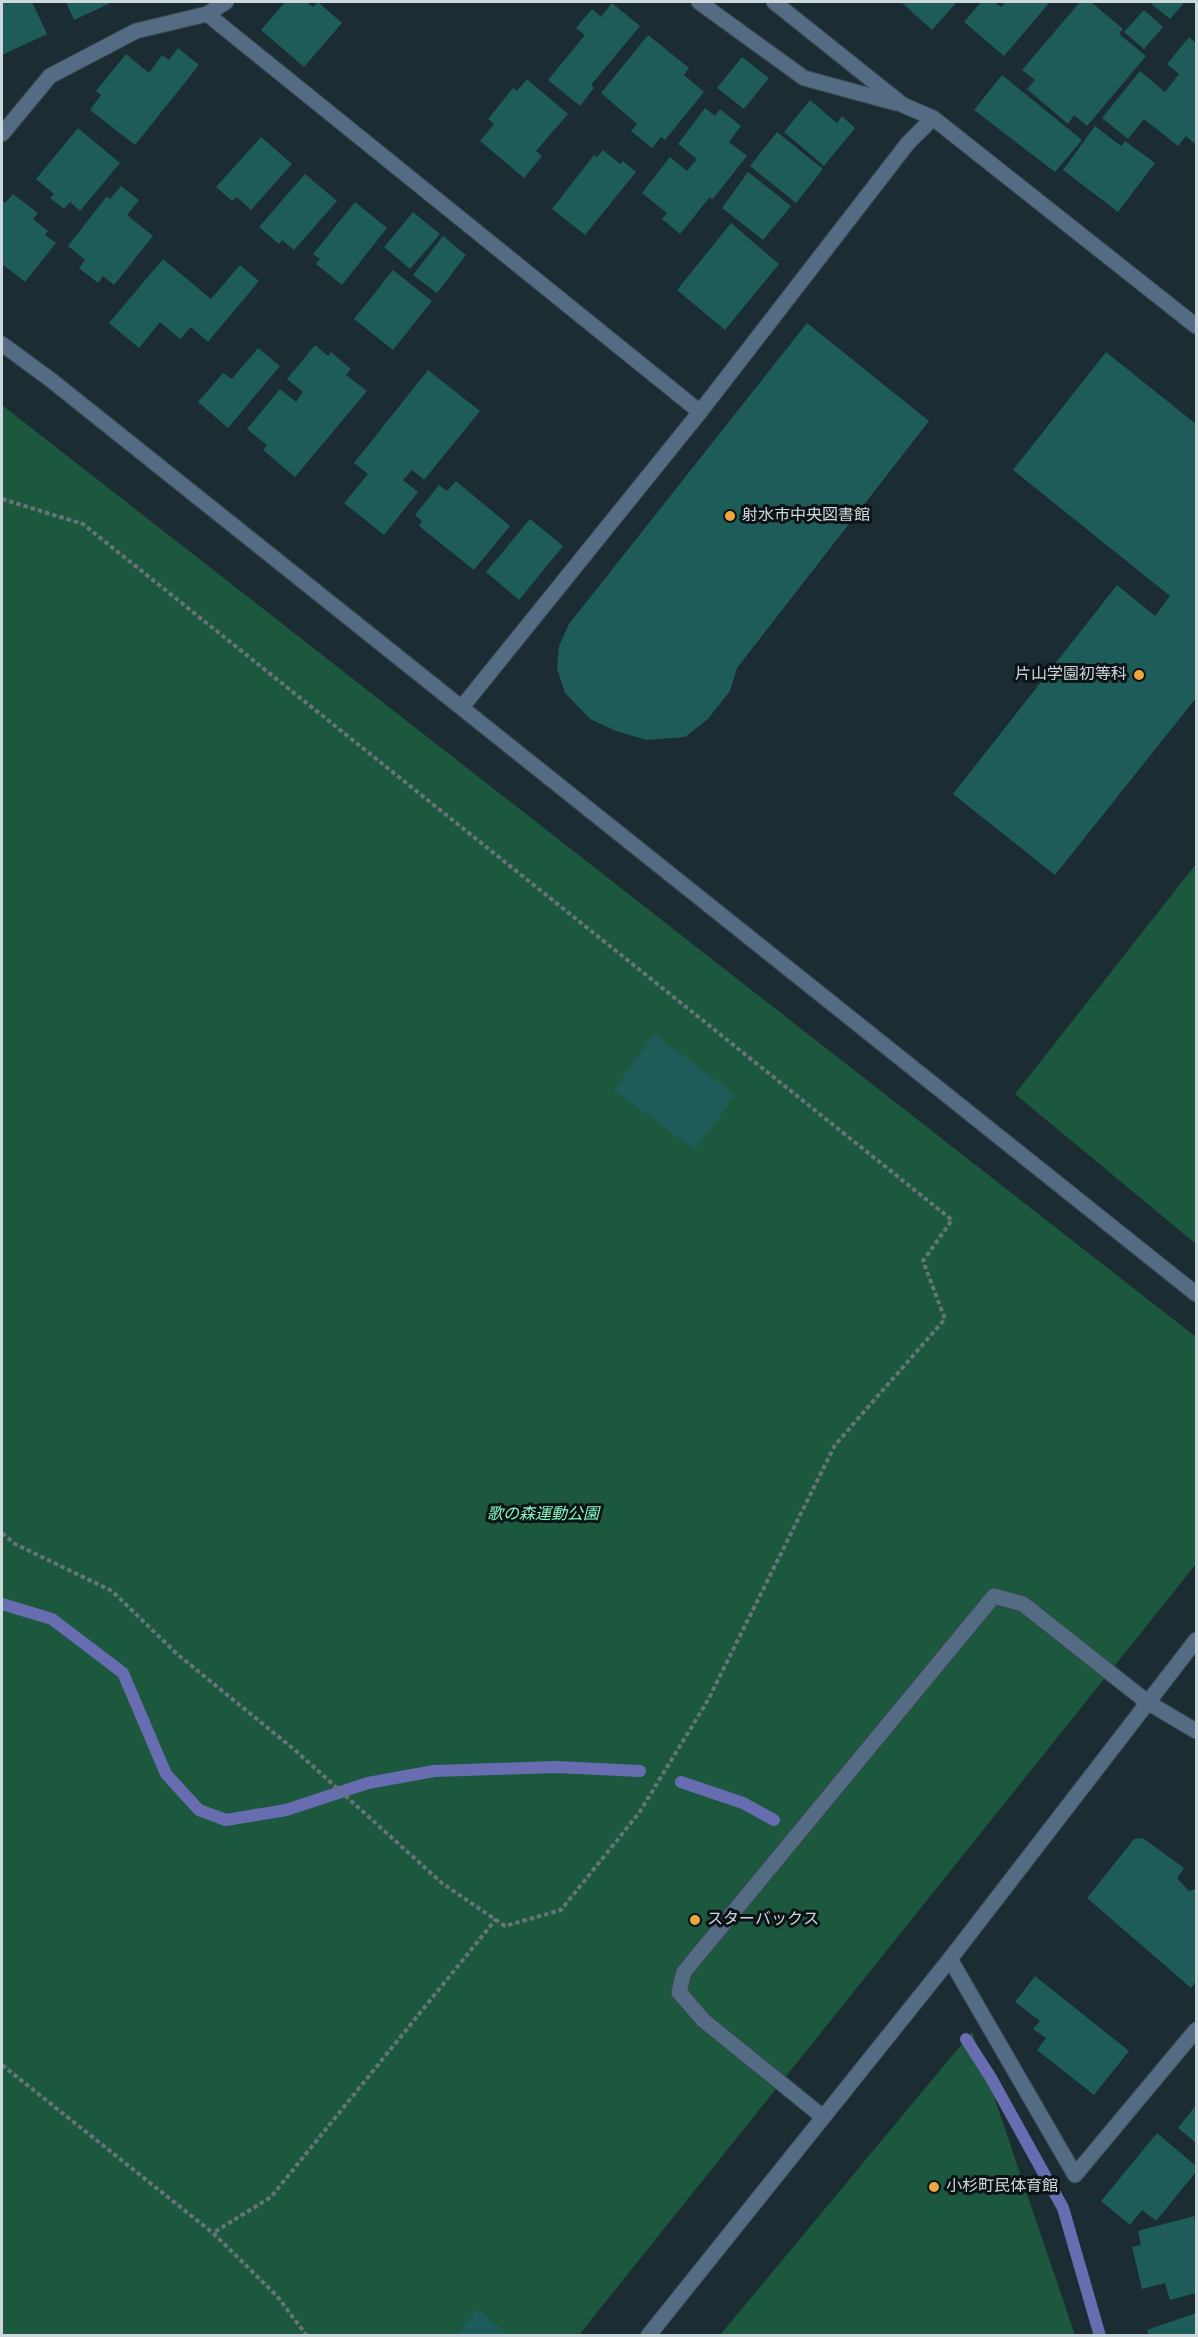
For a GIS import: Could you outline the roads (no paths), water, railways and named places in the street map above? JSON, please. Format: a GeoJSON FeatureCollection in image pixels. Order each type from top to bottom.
{"type":"FeatureCollection","features":[{"type":"Feature","properties":{"kind":"street"},"geometry":{"type":"LineString","coordinates":[[2,134],[50,76],[136,31],[207,14],[226,2]]}},
{"type":"Feature","properties":{"kind":"street"},"geometry":{"type":"LineString","coordinates":[[699,2],[804,78],[903,105],[933,118],[1197,326]]}},
{"type":"Feature","properties":{"kind":"street"},"geometry":{"type":"LineString","coordinates":[[774,2],[903,105]]}},
{"type":"Feature","properties":{"kind":"street"},"geometry":{"type":"LineString","coordinates":[[207,14],[700,412]]}},
{"type":"Feature","properties":{"kind":"street"},"geometry":{"type":"LineString","coordinates":[[462,707],[700,412],[908,143],[933,118]]}},
{"type":"Feature","properties":{"kind":"street"},"geometry":{"type":"LineString","coordinates":[[2,344],[51,380],[1197,1294]]}},
{"type":"Feature","properties":{"kind":"street"},"geometry":{"type":"LineString","coordinates":[[824,2117],[703,2020],[679,1992],[684,1972],[994,1596],[1023,1604],[1147,1702],[1197,1731]]}},
{"type":"Feature","properties":{"kind":"street"},"geometry":{"type":"LineString","coordinates":[[648,2336],[950,1959],[1197,1640]]}},
{"type":"Feature","properties":{"kind":"street"},"geometry":{"type":"LineString","coordinates":[[950,1959],[1075,2175],[1197,2030]]}},
{"type":"Feature","properties":{"kind":"waterway"},"geometry":{"type":"LineString","coordinates":[[2,1604],[52,1619],[123,1673],[166,1774],[199,1810],[226,1820],[286,1810],[368,1783],[434,1771],[556,1767],[640,1771]]}},
{"type":"Feature","properties":{"kind":"waterway"},"geometry":{"type":"LineString","coordinates":[[681,1782],[743,1803],[774,1820]]}},
{"type":"Feature","properties":{"kind":"waterway"},"geometry":{"type":"LineString","coordinates":[[966,2039],[991,2078],[1063,2208],[1100,2336]]}},
{"type":"Feature","properties":{"kind":"place","name":"射水市中央図書館"},"geometry":{"type":"Point","coordinates":[730,516]}},
{"type":"Feature","properties":{"kind":"place","name":"片山学園初等科"},"geometry":{"type":"Point","coordinates":[1139,675]}},
{"type":"Feature","properties":{"kind":"place","name":"スターバックス"},"geometry":{"type":"Point","coordinates":[695,1920]}},
{"type":"Feature","properties":{"kind":"place","name":"小杉町民体育館"},"geometry":{"type":"Point","coordinates":[934,2187]}},
{"type":"Feature","properties":{"kind":"park label","name":"歌の森運動公園"},"geometry":{"type":"Point","coordinates":[543,1515]}}]}
